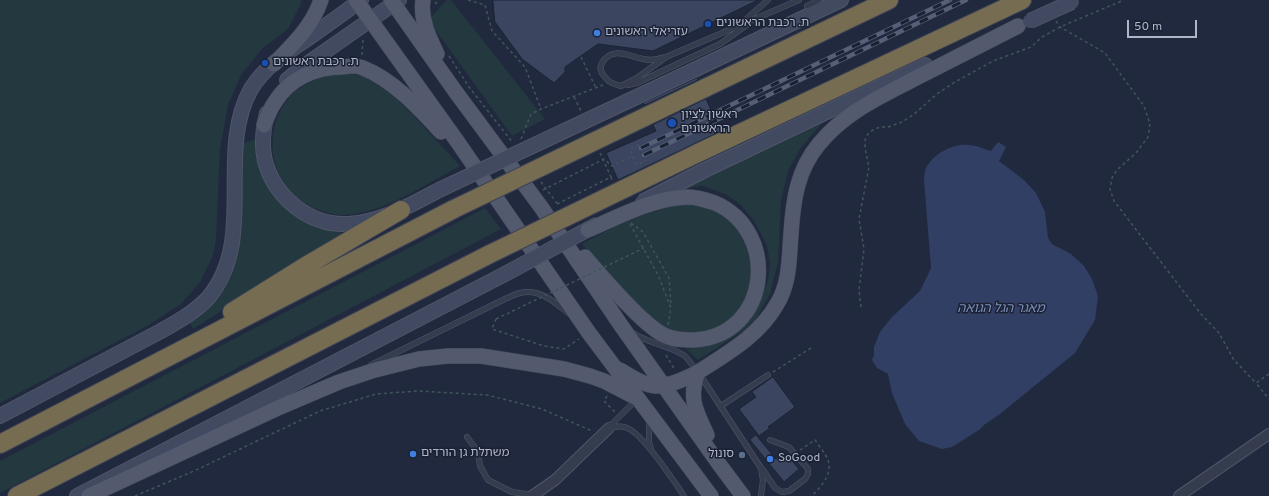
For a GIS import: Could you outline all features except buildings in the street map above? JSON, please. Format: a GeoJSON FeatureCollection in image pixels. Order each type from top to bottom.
{"type":"FeatureCollection","features":[{"type":"Feature","properties":{"kind":"highway"},"geometry":{"type":"LineString","coordinates":[[0,444],[454,209],[889,0]]}},
{"type":"Feature","properties":{"kind":"highway"},"geometry":{"type":"LineString","coordinates":[[18,496],[490,254],[698,153],[1022,0]]}},
{"type":"Feature","properties":{"kind":"highway"},"geometry":{"type":"LineString","coordinates":[[121,381],[309,264],[401,210]]}},
{"type":"Feature","properties":{"kind":"main road"},"geometry":{"type":"LineString","coordinates":[[274,64],[307,29],[321,0]]}},
{"type":"Feature","properties":{"kind":"main road"},"geometry":{"type":"LineString","coordinates":[[423,0],[422,17],[440,61],[455,91]]}},
{"type":"Feature","properties":{"kind":"main road"},"geometry":{"type":"LineString","coordinates":[[743,496],[620,324],[537,201],[455,91],[394,1],[292,76],[274,97],[264,124],[263,147],[265,161],[277,188],[302,212],[323,221],[349,224],[376,218],[401,210],[439,190],[696,69],[841,0]]}},
{"type":"Feature","properties":{"kind":"main road"},"geometry":{"type":"LineString","coordinates":[[0,416],[161,331],[186,316],[207,299],[222,276],[232,242],[237,132],[245,100],[253,87],[268,69],[287,53],[358,1],[589,333],[711,496]]}},
{"type":"Feature","properties":{"kind":"main road"},"geometry":{"type":"LineString","coordinates":[[76,496],[705,170],[924,66],[1075,1]]}},
{"type":"Feature","properties":{"kind":"main road"},"geometry":{"type":"LineString","coordinates":[[613,364],[646,384],[655,386],[664,385],[681,380],[698,372],[748,339],[769,316],[778,303],[784,289],[787,275],[796,192],[802,171],[815,149],[830,131],[838,123],[873,101],[1024,23]]}},
{"type":"Feature","properties":{"kind":"main road"},"geometry":{"type":"LineString","coordinates":[[264,124],[276,101],[291,84],[299,78],[320,69],[330,67],[361,67],[376,73],[406,97],[439,130],[483,179]]}},
{"type":"Feature","properties":{"kind":"main road"},"geometry":{"type":"LineString","coordinates":[[537,201],[612,288],[646,322],[665,336],[681,340],[711,337],[736,323],[746,312],[753,300],[758,286],[759,266],[751,238],[745,226],[732,212],[715,203],[700,198],[689,197],[665,200],[632,211],[588,230]]}},
{"type":"Feature","properties":{"kind":"main road"},"geometry":{"type":"LineString","coordinates":[[89,496],[309,395],[375,370],[419,359],[448,356],[481,356],[564,369],[590,376],[638,398]]}},
{"type":"Feature","properties":{"kind":"main road"},"geometry":{"type":"LineString","coordinates":[[698,372],[693,388],[694,405],[719,464]]}},
{"type":"Feature","properties":{"kind":"street"},"geometry":{"type":"LineString","coordinates":[[532,496],[555,480],[608,428]]}},
{"type":"Feature","properties":{"kind":"street"},"geometry":{"type":"LineString","coordinates":[[1179,496],[1269,434]]}},
{"type":"Feature","properties":{"kind":"lane"},"geometry":{"type":"LineString","coordinates":[[740,25],[768,0]]}},
{"type":"Feature","properties":{"kind":"lane"},"geometry":{"type":"LineString","coordinates":[[757,18],[720,44],[637,83],[621,86],[610,83],[600,70],[601,65],[607,57],[622,53],[643,59],[653,60],[666,57],[740,25],[799,0]]}},
{"type":"Feature","properties":{"kind":"lane"},"geometry":{"type":"LineString","coordinates":[[807,6],[820,0]]}},
{"type":"Feature","properties":{"kind":"lane"},"geometry":{"type":"LineString","coordinates":[[621,86],[637,78],[666,57]]}},
{"type":"Feature","properties":{"kind":"lane"},"geometry":{"type":"LineString","coordinates":[[309,395],[521,292],[531,292],[554,300],[589,333]]}},
{"type":"Feature","properties":{"kind":"lane"},"geometry":{"type":"LineString","coordinates":[[620,324],[642,339],[679,353],[686,358],[698,372],[775,488],[782,492],[789,491],[805,479],[808,474],[808,469],[790,447],[770,440]]}},
{"type":"Feature","properties":{"kind":"lane"},"geometry":{"type":"LineString","coordinates":[[721,406],[768,375]]}},
{"type":"Feature","properties":{"kind":"lane"},"geometry":{"type":"LineString","coordinates":[[608,428],[620,418],[638,398]]}},
{"type":"Feature","properties":{"kind":"lane"},"geometry":{"type":"LineString","coordinates":[[647,410],[649,443],[652,452]]}},
{"type":"Feature","properties":{"kind":"lane"},"geometry":{"type":"LineString","coordinates":[[608,428],[620,426],[630,429],[635,433],[652,452],[684,496]]}},
{"type":"Feature","properties":{"kind":"lane"},"geometry":{"type":"LineString","coordinates":[[467,437],[478,452],[480,466],[488,480],[512,492],[532,496]]}},
{"type":"Feature","properties":{"kind":"lane"},"geometry":{"type":"LineString","coordinates":[[761,468],[763,480],[761,496]]}},
{"type":"Feature","properties":{"kind":"path"},"geometry":{"type":"LineString","coordinates":[[468,0],[484,5],[492,31],[525,67],[541,109]]}},
{"type":"Feature","properties":{"kind":"path"},"geometry":{"type":"LineString","coordinates":[[861,307],[859,290],[864,249],[859,219],[869,167],[865,148],[865,140],[868,134],[881,127],[888,127],[902,122],[913,115],[937,94],[955,82],[993,61],[1031,47],[1042,37],[1060,27],[1124,0]]}},
{"type":"Feature","properties":{"kind":"path"},"geometry":{"type":"LineString","coordinates":[[1060,27],[1106,54],[1144,106],[1150,124],[1148,137],[1136,153],[1117,170],[1112,178],[1110,189],[1114,201],[1201,314],[1219,333],[1234,360],[1269,399]]}},
{"type":"Feature","properties":{"kind":"path"},"geometry":{"type":"LineString","coordinates":[[581,57],[596,88]]}},
{"type":"Feature","properties":{"kind":"path"},"geometry":{"type":"LineString","coordinates":[[520,142],[531,114],[610,83]]}},
{"type":"Feature","properties":{"kind":"path"},"geometry":{"type":"LineString","coordinates":[[639,145],[630,149],[637,165],[646,160]]}},
{"type":"Feature","properties":{"kind":"path"},"geometry":{"type":"LineString","coordinates":[[537,201],[604,159],[612,166],[634,156]]}},
{"type":"Feature","properties":{"kind":"path"},"geometry":{"type":"LineString","coordinates":[[658,275],[628,221],[643,232],[669,278],[671,308]]}},
{"type":"Feature","properties":{"kind":"path"},"geometry":{"type":"LineString","coordinates":[[589,333],[564,349],[544,346],[492,329],[496,320],[644,248]]}},
{"type":"Feature","properties":{"kind":"path"},"geometry":{"type":"LineString","coordinates":[[768,375],[811,348]]}},
{"type":"Feature","properties":{"kind":"path"},"geometry":{"type":"LineString","coordinates":[[1256,383],[1269,374]]}},
{"type":"Feature","properties":{"kind":"path"},"geometry":{"type":"LineString","coordinates":[[613,386],[604,401],[620,418]]}},
{"type":"Feature","properties":{"kind":"path"},"geometry":{"type":"LineString","coordinates":[[136,496],[194,471],[320,411],[376,394],[418,391],[487,395],[542,409],[590,430],[599,437]]}},
{"type":"Feature","properties":{"kind":"path"},"geometry":{"type":"LineString","coordinates":[[795,454],[815,440],[828,460],[829,471],[822,485],[812,496]]}},
{"type":"Feature","properties":{"kind":"shaded area"},"geometry":{"type":"Polygon","coordinates":[[[0,0],[301,0],[302,2],[288,29],[262,49],[241,75],[228,105],[220,150],[216,239],[213,256],[200,282],[181,304],[147,326],[0,403],[0,0]]]}},
{"type":"Feature","properties":{"kind":"shaded area"},"geometry":{"type":"Polygon","coordinates":[[[447,0],[451,0],[545,119],[512,136],[434,28],[430,18],[447,0]]]}},
{"type":"Feature","properties":{"kind":"shaded area"},"geometry":{"type":"Polygon","coordinates":[[[342,72],[366,77],[387,90],[412,114],[460,166],[420,189],[391,203],[361,213],[336,215],[319,210],[302,202],[289,190],[280,176],[274,159],[272,142],[275,125],[282,108],[293,93],[313,79],[324,75],[342,72]]]}},
{"type":"Feature","properties":{"kind":"shaded area"},"geometry":{"type":"Polygon","coordinates":[[[822,123],[800,149],[788,171],[781,201],[778,262],[770,294],[756,319],[743,331],[698,360],[686,349],[702,347],[717,342],[755,309],[768,280],[770,263],[767,246],[761,234],[752,218],[741,205],[727,195],[702,186],[685,188],[822,123]]]}},
{"type":"Feature","properties":{"kind":"shaded area"},"geometry":{"type":"Polygon","coordinates":[[[258,138],[269,184],[339,230],[343,236],[193,329],[189,321],[237,247],[241,225],[241,144],[258,138]]]}},
{"type":"Feature","properties":{"kind":"shaded area"},"geometry":{"type":"Polygon","coordinates":[[[689,203],[721,211],[740,230],[753,266],[748,297],[732,319],[710,331],[682,334],[664,328],[640,310],[582,244],[634,216],[651,210],[689,203]]]}},
{"type":"Feature","properties":{"kind":"shaded area"},"geometry":{"type":"Polygon","coordinates":[[[485,208],[501,229],[0,493],[0,461],[485,208]]]}},
{"type":"Feature","properties":{"kind":"water","name":"מאגר הגל הגואה"},"geometry":{"type":"Polygon","coordinates":[[[998,142],[1006,147],[999,161],[1024,180],[1036,193],[1045,212],[1048,238],[1052,244],[1071,254],[1084,266],[1092,279],[1098,296],[1095,320],[1075,353],[979,430],[952,447],[942,449],[919,441],[905,424],[892,393],[888,374],[877,368],[872,360],[874,355],[874,347],[880,332],[892,317],[920,291],[931,268],[924,180],[926,168],[934,158],[951,147],[972,145],[991,151],[998,142]]]}},
{"type":"Feature","properties":{"kind":"railway"},"geometry":{"type":"LineString","coordinates":[[641,148],[950,0]]}},
{"type":"Feature","properties":{"kind":"railway"},"geometry":{"type":"LineString","coordinates":[[644,155],[966,0]]}},
{"type":"Feature","properties":{"kind":"place","name":"ת. רכבת הראשונים"},"geometry":{"type":"Point","coordinates":[708,24]}},
{"type":"Feature","properties":{"kind":"place","name":"עזריאלי ראשונים"},"geometry":{"type":"Point","coordinates":[597,33]}},
{"type":"Feature","properties":{"kind":"place","name":"ת. רכבת ראשונים"},"geometry":{"type":"Point","coordinates":[265,63]}},
{"type":"Feature","properties":{"kind":"place","name":"ראשון לציון הראשונים"},"geometry":{"type":"Point","coordinates":[672,123]}},
{"type":"Feature","properties":{"kind":"place","name":"משתלת גן הורדים"},"geometry":{"type":"Point","coordinates":[413,454]}},
{"type":"Feature","properties":{"kind":"place","name":"סונול"},"geometry":{"type":"Point","coordinates":[742,455]}},
{"type":"Feature","properties":{"kind":"place","name":"SoGood"},"geometry":{"type":"Point","coordinates":[770,459]}}]}
